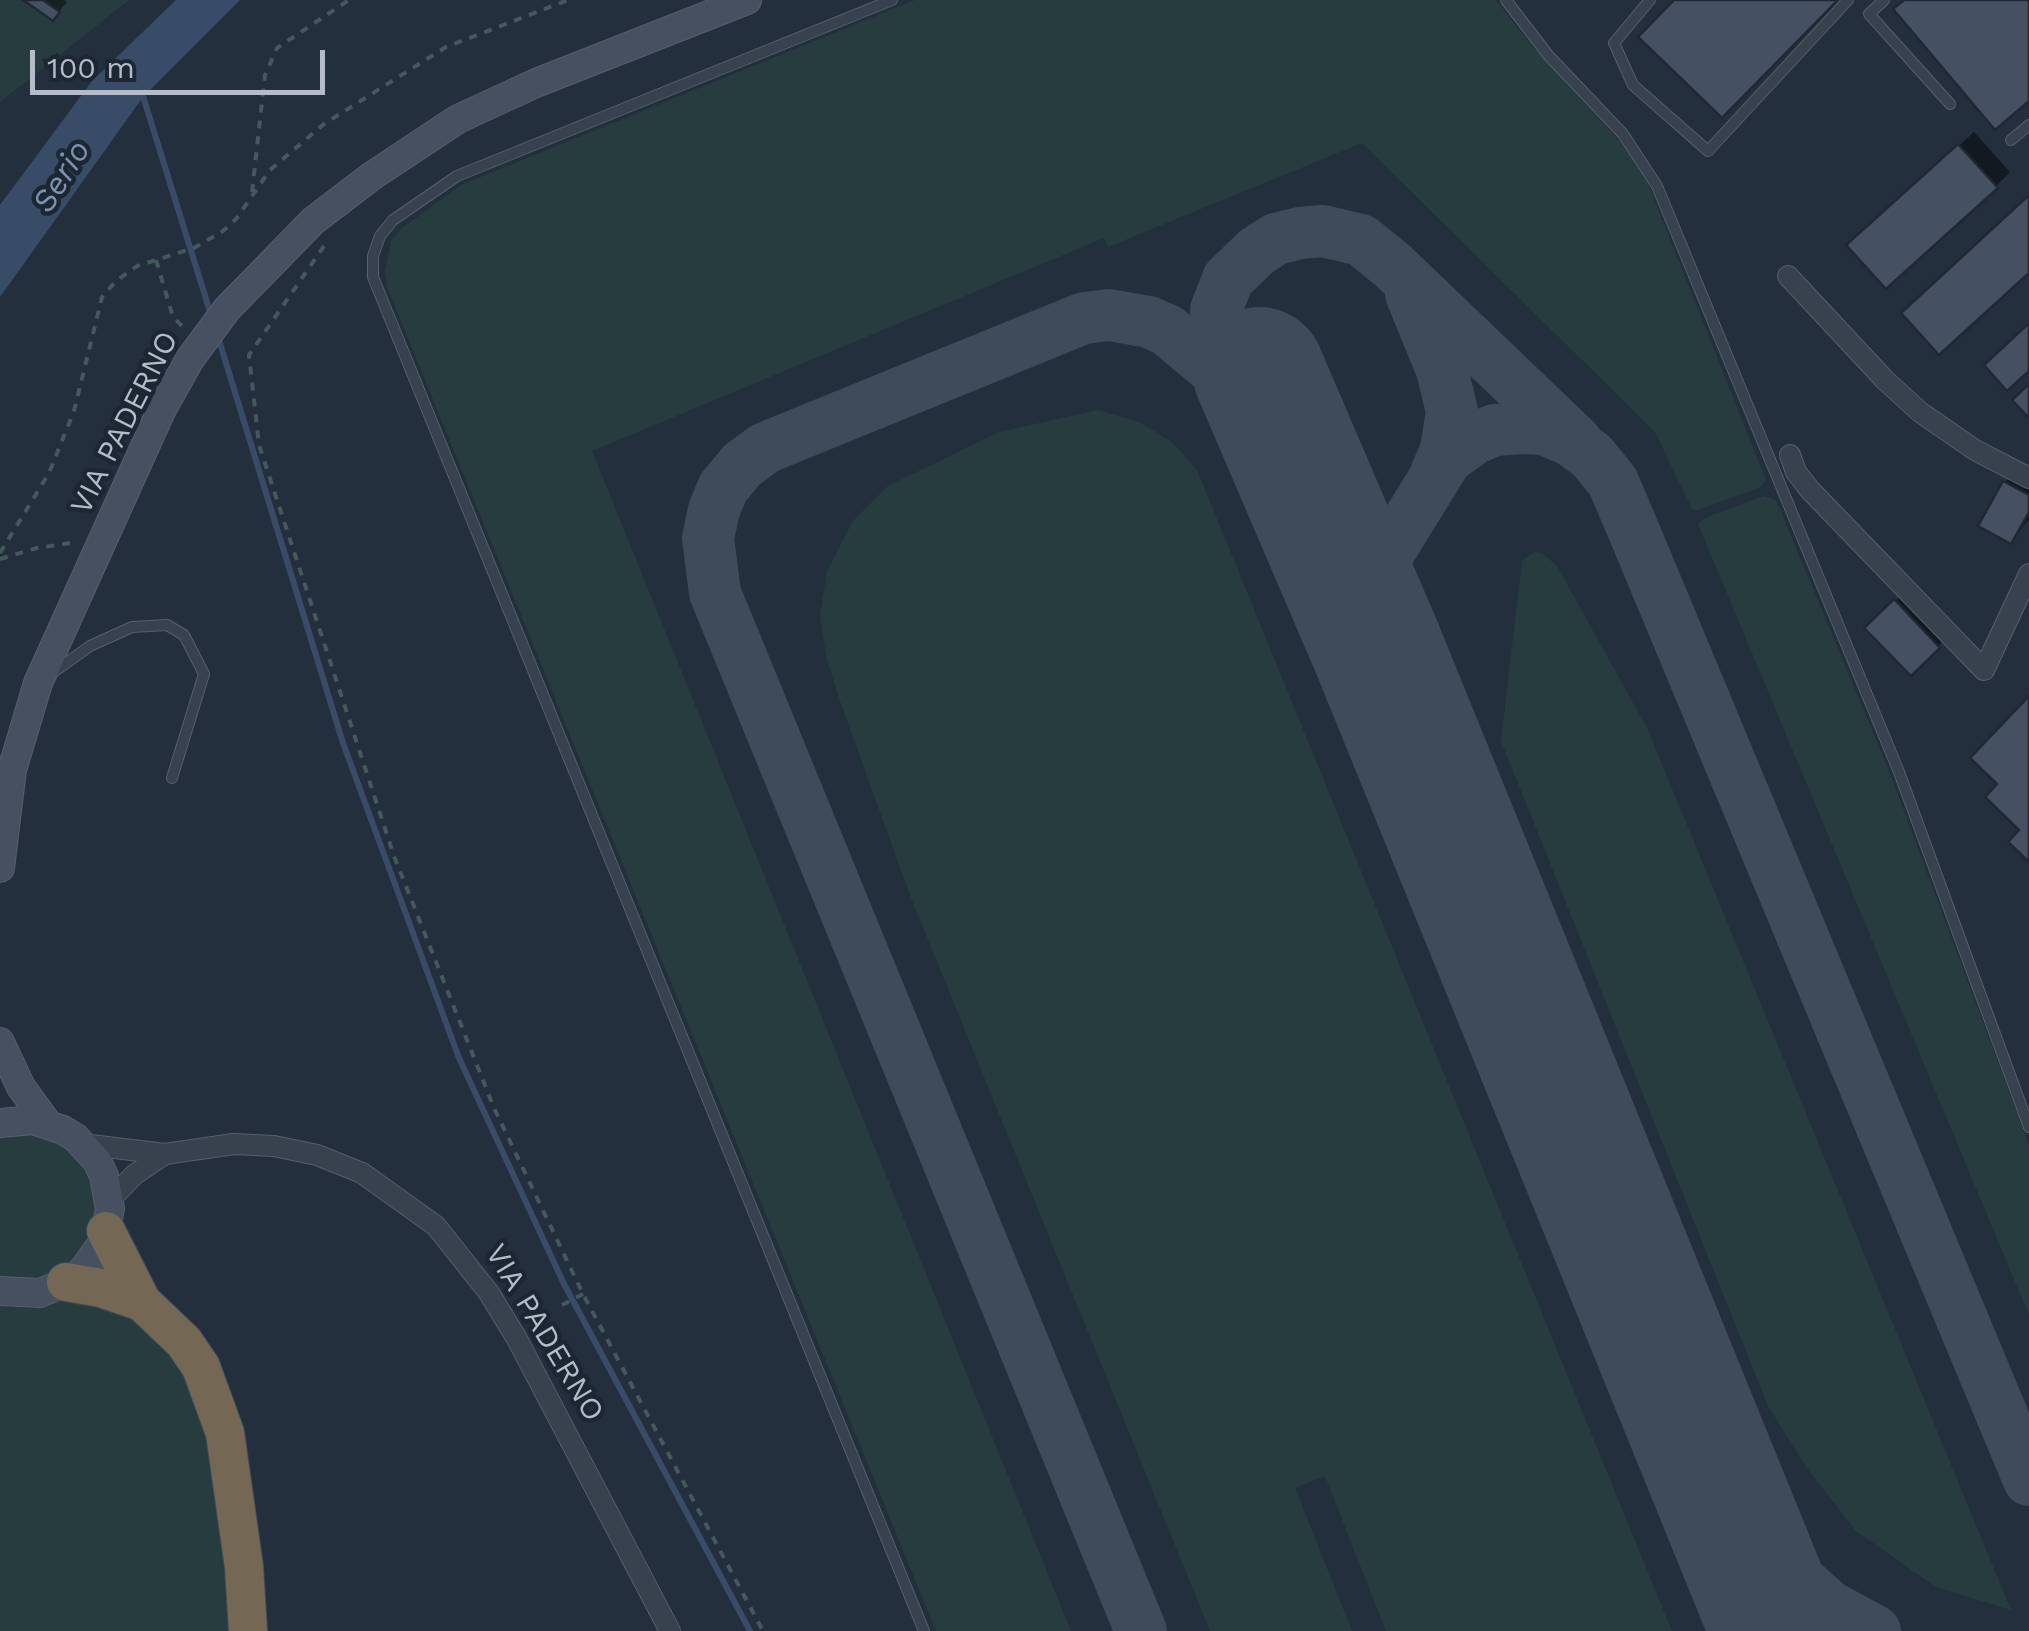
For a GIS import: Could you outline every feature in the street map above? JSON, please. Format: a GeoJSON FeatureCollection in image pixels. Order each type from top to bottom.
{"type":"FeatureCollection","features":[{"type":"Feature","properties":{"kind":"highway"},"geometry":{"type":"LineString","coordinates":[[108,1216],[142,1302]]}},
{"type":"Feature","properties":{"kind":"highway"},"geometry":{"type":"LineString","coordinates":[[66,1282],[101,1288],[142,1302],[184,1342],[202,1367],[226,1433],[248,1631]]}},
{"type":"Feature","properties":{"kind":"street","name":"VIA PADERNO"},"geometry":{"type":"LineString","coordinates":[[0,868],[12,770],[38,683],[142,449],[187,363],[227,309],[313,221],[458,119],[536,83],[747,0]]}},
{"type":"Feature","properties":{"kind":"street"},"geometry":{"type":"LineString","coordinates":[[1788,276],[1884,380],[1920,412],[1975,450],[2029,478]]}},
{"type":"Feature","properties":{"kind":"street"},"geometry":{"type":"LineString","coordinates":[[1790,454],[1796,472],[1810,490],[1984,670],[2029,574]]}},
{"type":"Feature","properties":{"kind":"street","name":"VIA PADERNO"},"geometry":{"type":"LineString","coordinates":[[0,1042],[21,1087],[48,1124]]}},
{"type":"Feature","properties":{"kind":"street","name":"VIA PADERNO"},"geometry":{"type":"LineString","coordinates":[[0,1123],[33,1120],[48,1124],[82,1144],[165,1154],[234,1144],[274,1146],[317,1155],[362,1173],[436,1226],[489,1294],[517,1340],[670,1631]]}},
{"type":"Feature","properties":{"kind":"street"},"geometry":{"type":"LineString","coordinates":[[82,1144],[104,1176],[108,1216]]}},
{"type":"Feature","properties":{"kind":"street","name":"VIA PADERNO"},"geometry":{"type":"LineString","coordinates":[[66,1282],[95,1256],[108,1216],[134,1175],[165,1154]]}},
{"type":"Feature","properties":{"kind":"street"},"geometry":{"type":"LineString","coordinates":[[0,1291],[40,1292],[66,1282]]}},
{"type":"Feature","properties":{"kind":"lane"},"geometry":{"type":"LineString","coordinates":[[892,0],[457,176],[392,220],[380,236],[373,277],[924,1631]]}},
{"type":"Feature","properties":{"kind":"lane"},"geometry":{"type":"LineString","coordinates":[[1506,0],[1548,56],[1622,134],[1657,186],[1899,772],[2029,1127]]}},
{"type":"Feature","properties":{"kind":"lane"},"geometry":{"type":"LineString","coordinates":[[1650,0],[1614,42],[1634,85],[1708,150],[1848,0]]}},
{"type":"Feature","properties":{"kind":"lane"},"geometry":{"type":"LineString","coordinates":[[1884,0],[1870,14],[1950,104]]}},
{"type":"Feature","properties":{"kind":"lane"},"geometry":{"type":"LineString","coordinates":[[2010,140],[2029,125]]}},
{"type":"Feature","properties":{"kind":"lane"},"geometry":{"type":"LineString","coordinates":[[38,683],[90,646],[132,627],[167,625],[184,635],[204,674],[172,778]]}},
{"type":"Feature","properties":{"kind":"path"},"geometry":{"type":"LineString","coordinates":[[252,192],[265,75],[278,48],[350,0]]}},
{"type":"Feature","properties":{"kind":"path"},"geometry":{"type":"LineString","coordinates":[[0,556],[50,473],[74,412],[102,297],[128,270],[194,248],[224,232],[270,170],[324,124],[446,47],[568,0]]}},
{"type":"Feature","properties":{"kind":"path"},"geometry":{"type":"LineString","coordinates":[[327,235],[322,251],[248,356],[259,445],[394,856],[494,1108],[581,1295],[762,1631]]}},
{"type":"Feature","properties":{"kind":"path"},"geometry":{"type":"LineString","coordinates":[[159,258],[173,316],[184,326],[176,353],[187,363]]}},
{"type":"Feature","properties":{"kind":"path"},"geometry":{"type":"LineString","coordinates":[[0,556],[102,539]]}},
{"type":"Feature","properties":{"kind":"path"},"geometry":{"type":"LineString","coordinates":[[562,1305],[581,1295]]}},
{"type":"Feature","properties":{"kind":"green space"},"geometry":{"type":"Polygon","coordinates":[[[0,0],[129,0],[0,102],[0,0]]]}},
{"type":"Feature","properties":{"kind":"green space"},"geometry":{"type":"Polygon","coordinates":[[[915,0],[1496,0],[1536,51],[1628,150],[1649,186],[1766,480],[1761,487],[1692,509],[1655,432],[1362,143],[1108,247],[1104,238],[592,451],[1071,1631],[936,1631],[387,287],[385,272],[391,241],[402,228],[461,185],[915,0]]]}},
{"type":"Feature","properties":{"kind":"green space"},"geometry":{"type":"Polygon","coordinates":[[[1098,410],[1139,422],[1172,442],[1197,470],[1672,1631],[1386,1631],[1325,1476],[1295,1488],[1352,1631],[1210,1631],[911,898],[840,701],[826,656],[820,615],[827,571],[853,521],[888,486],[999,432],[1098,410]]]}},
{"type":"Feature","properties":{"kind":"green space"},"geometry":{"type":"Polygon","coordinates":[[[1763,496],[1776,500],[1889,771],[2029,1145],[2029,1315],[1698,524],[1763,496]]]}},
{"type":"Feature","properties":{"kind":"green space"},"geometry":{"type":"Polygon","coordinates":[[[1534,552],[1542,553],[1557,566],[1647,728],[2011,1610],[1936,1587],[1856,1531],[1806,1467],[1768,1406],[1501,741],[1522,561],[1534,552]]]}},
{"type":"Feature","properties":{"kind":"green space"},"geometry":{"type":"Polygon","coordinates":[[[20,1131],[47,1136],[71,1151],[87,1172],[95,1201],[91,1231],[76,1256],[52,1274],[24,1281],[0,1277],[0,1134],[20,1131]]]}},
{"type":"Feature","properties":{"kind":"green space"},"geometry":{"type":"Polygon","coordinates":[[[80,1294],[147,1319],[208,1406],[232,1606],[229,1631],[0,1631],[0,1304],[11,1307],[80,1294]]]}},
{"type":"Feature","properties":{"kind":"water","name":"Serio"},"geometry":{"type":"Polygon","coordinates":[[[176,0],[240,0],[143,97],[0,297],[0,205],[92,81],[176,0]]]}},
{"type":"Feature","properties":{"kind":"building"},"geometry":{"type":"Polygon","coordinates":[[[23,0],[43,0],[60,12],[53,21],[23,0]]]}},
{"type":"Feature","properties":{"kind":"building"},"geometry":{"type":"Polygon","coordinates":[[[1674,0],[1838,0],[1722,118],[1638,37],[1674,0]]]}},
{"type":"Feature","properties":{"kind":"building"},"geometry":{"type":"Polygon","coordinates":[[[1904,0],[2029,0],[2029,101],[1995,130],[1893,9],[1904,0]]]}},
{"type":"Feature","properties":{"kind":"building"},"geometry":{"type":"Polygon","coordinates":[[[1958,144],[1998,188],[1886,289],[1846,245],[1958,144]]]}},
{"type":"Feature","properties":{"kind":"building"},"geometry":{"type":"Polygon","coordinates":[[[2029,195],[2029,273],[1939,355],[1901,313],[2029,195]]]}},
{"type":"Feature","properties":{"kind":"building"},"geometry":{"type":"Polygon","coordinates":[[[2029,323],[2029,371],[2007,391],[1984,365],[2029,323]]]}},
{"type":"Feature","properties":{"kind":"building"},"geometry":{"type":"Polygon","coordinates":[[[2029,384],[2029,418],[2012,400],[2029,384]]]}},
{"type":"Feature","properties":{"kind":"building"},"geometry":{"type":"Polygon","coordinates":[[[2003,481],[2029,495],[2029,512],[2011,544],[1978,526],[2003,481]]]}},
{"type":"Feature","properties":{"kind":"building"},"geometry":{"type":"Polygon","coordinates":[[[1894,599],[1940,648],[1911,676],[1864,628],[1894,599]]]}},
{"type":"Feature","properties":{"kind":"building"},"geometry":{"type":"Polygon","coordinates":[[[2029,696],[2029,862],[2008,842],[2019,830],[1985,797],[1997,784],[1970,758],[2029,696]]]}},
{"type":"Feature","properties":{"kind":"waterway"},"geometry":{"type":"LineString","coordinates":[[142,93],[211,315]]}},
{"type":"Feature","properties":{"kind":"waterway"},"geometry":{"type":"LineString","coordinates":[[218,337],[343,743],[459,1058],[564,1284],[750,1631]]}},
{"type":"Feature","properties":{"kind":"taxiway"},"geometry":{"type":"LineString","coordinates":[[1343,602],[1273,428],[1233,385],[1220,361],[1216,310],[1228,279],[1257,251],[1276,239],[1300,233],[1323,231],[1361,240],[1576,441]]}},
{"type":"Feature","properties":{"kind":"taxiway"},"geometry":{"type":"LineString","coordinates":[[1411,294],[1442,370],[1452,411],[1446,450],[1436,473]]}},
{"type":"Feature","properties":{"kind":"taxiway"},"geometry":{"type":"LineString","coordinates":[[1141,1631],[715,593],[708,538],[723,488],[742,465],[765,448],[1084,318],[1109,315],[1149,322],[1167,330],[1233,385]]}},
{"type":"Feature","properties":{"kind":"taxiway"},"geometry":{"type":"LineString","coordinates":[[1377,648],[1374,589],[1384,560],[1447,458],[1475,438],[1495,430],[1523,428],[1544,429],[1570,440],[1592,456],[1613,482],[2029,1480]]}},
{"type":"Feature","properties":{"kind":"taxiway"},"geometry":{"type":"LineString","coordinates":[[1707,1459],[1737,1513],[1774,1557],[1829,1606],[1875,1631]]}},
{"type":"Feature","properties":{"kind":"runway"},"geometry":{"type":"LineString","coordinates":[[1259,373],[1377,648],[1777,1631]]}}]}
